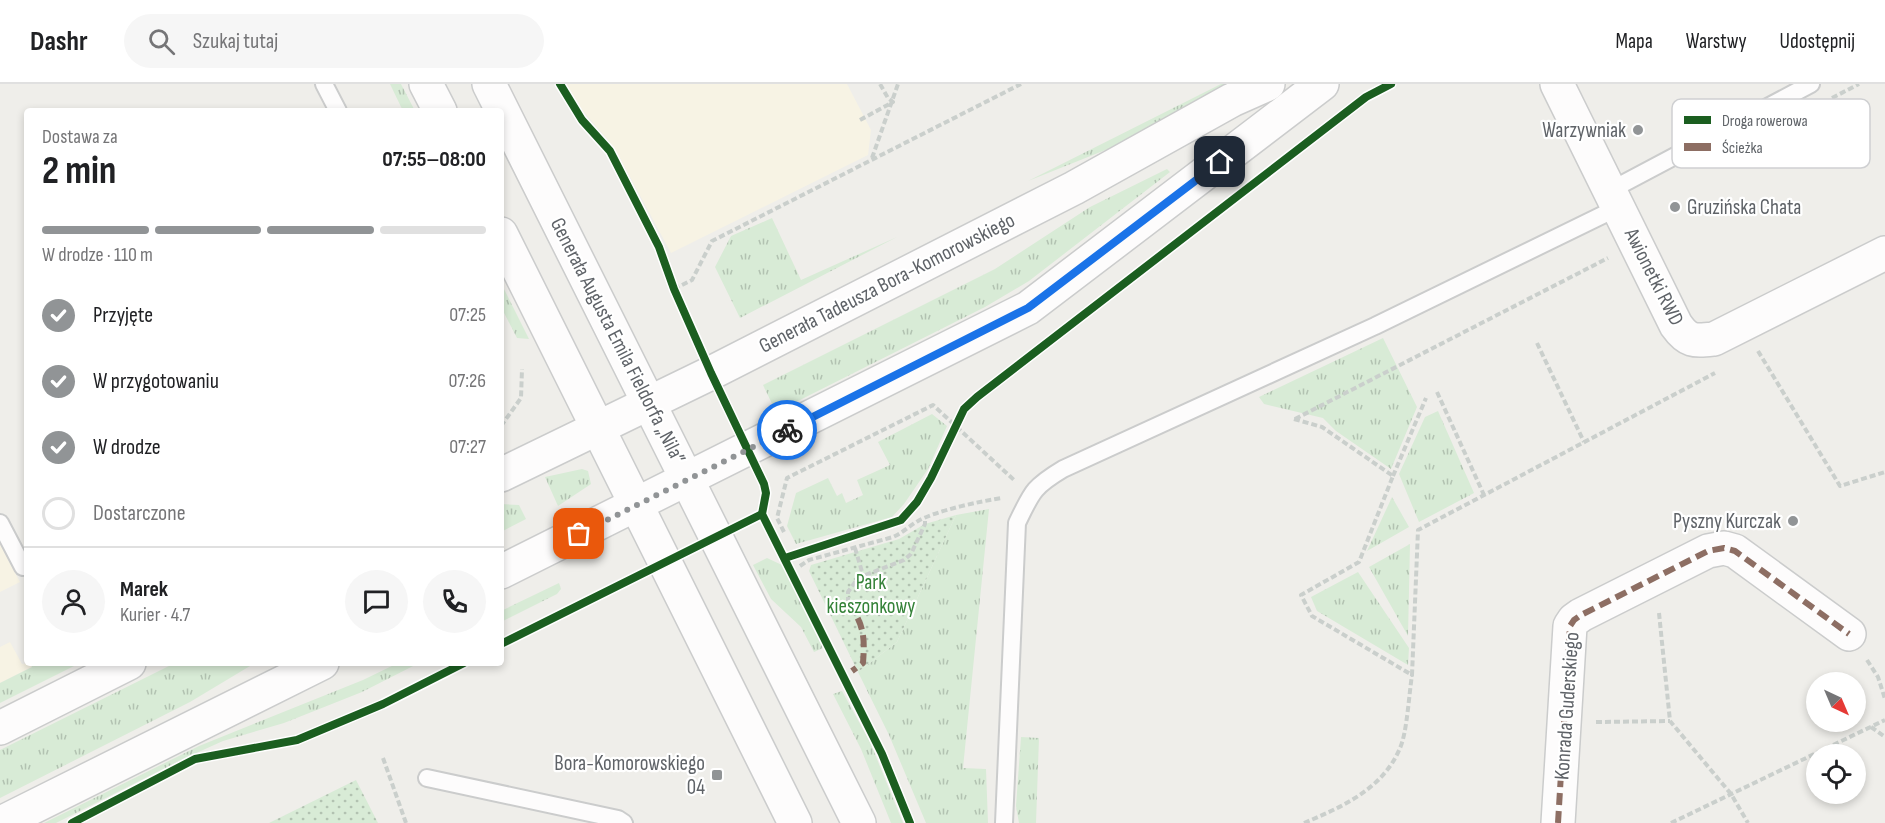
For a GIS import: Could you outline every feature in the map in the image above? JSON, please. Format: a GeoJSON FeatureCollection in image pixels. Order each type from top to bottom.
{"type":"FeatureCollection","features":[{"type":"Feature","properties":{"kind":"street"},"geometry":{"type":"LineString","coordinates":[[426,84],[438,108]]}},
{"type":"Feature","properties":{"kind":"street","name":"Generała Augusta Emila Fieldorfa „Nila”"},"geometry":{"type":"LineString","coordinates":[[489,84],[501,108]]}},
{"type":"Feature","properties":{"kind":"street","name":"Generała Tadeusza Bora-Komorowskiego"},"geometry":{"type":"LineString","coordinates":[[504,474],[1063,194],[1232,100],[1269,84]]}},
{"type":"Feature","properties":{"kind":"street"},"geometry":{"type":"LineString","coordinates":[[504,571],[1028,308],[1322,84]]}},
{"type":"Feature","properties":{"kind":"street","name":"Awionetki RWD"},"geometry":{"type":"LineString","coordinates":[[1557,84],[1676,325],[1687,339],[1698,341],[1714,339],[1750,344],[1885,253]]}},
{"type":"Feature","properties":{"kind":"street","name":"Generała Augusta Emila Fieldorfa „Nila”"},"geometry":{"type":"LineString","coordinates":[[504,114],[859,823]]}},
{"type":"Feature","properties":{"kind":"street"},"geometry":{"type":"LineString","coordinates":[[504,240],[795,823]]}},
{"type":"Feature","properties":{"kind":"street","name":"Konrada Guderskiego"},"geometry":{"type":"LineString","coordinates":[[1558,823],[1569,637],[1570,626],[1574,620],[1708,551],[1724,548],[1735,551],[1849,634]]}},
{"type":"Feature","properties":{"kind":"street"},"geometry":{"type":"LineString","coordinates":[[0,728],[123,666]]}},
{"type":"Feature","properties":{"kind":"street"},"geometry":{"type":"LineString","coordinates":[[1,823],[316,666]]}},
{"type":"Feature","properties":{"kind":"lane"},"geometry":{"type":"LineString","coordinates":[[324,84],[336,108]]}},
{"type":"Feature","properties":{"kind":"lane"},"geometry":{"type":"LineString","coordinates":[[1785,99],[1811,84]]}},
{"type":"Feature","properties":{"kind":"lane"},"geometry":{"type":"LineString","coordinates":[[1004,823],[1017,523],[1033,491],[1063,469],[1375,326],[1615,199],[1672,166]]}},
{"type":"Feature","properties":{"kind":"lane"},"geometry":{"type":"LineString","coordinates":[[0,523],[24,567]]}},
{"type":"Feature","properties":{"kind":"lane"},"geometry":{"type":"LineString","coordinates":[[427,778],[618,819],[624,823]]}},
{"type":"Feature","properties":{"kind":"path"},"geometry":{"type":"LineString","coordinates":[[880,84],[893,102]]}},
{"type":"Feature","properties":{"kind":"path"},"geometry":{"type":"LineString","coordinates":[[872,159],[898,84]]}},
{"type":"Feature","properties":{"kind":"path"},"geometry":{"type":"LineString","coordinates":[[674,289],[692,280],[712,241],[1021,84]]}},
{"type":"Feature","properties":{"kind":"path"},"geometry":{"type":"LineString","coordinates":[[860,120],[893,102]]}},
{"type":"Feature","properties":{"kind":"path"},"geometry":{"type":"LineString","coordinates":[[671,278],[679,299]]}},
{"type":"Feature","properties":{"kind":"path"},"geometry":{"type":"LineString","coordinates":[[1537,343],[1584,442]]}},
{"type":"Feature","properties":{"kind":"path"},"geometry":{"type":"LineString","coordinates":[[1750,344],[1840,486],[1885,472]]}},
{"type":"Feature","properties":{"kind":"path"},"geometry":{"type":"LineString","coordinates":[[504,422],[521,398],[522,369]]}},
{"type":"Feature","properties":{"kind":"path"},"geometry":{"type":"LineString","coordinates":[[1304,823],[1360,795],[1387,772],[1401,747],[1412,675],[1418,530],[1717,372]]}},
{"type":"Feature","properties":{"kind":"path"},"geometry":{"type":"LineString","coordinates":[[1437,392],[1484,495]]}},
{"type":"Feature","properties":{"kind":"path"},"geometry":{"type":"LineString","coordinates":[[1412,675],[1312,616],[1301,595],[1359,562],[1426,398]]}},
{"type":"Feature","properties":{"kind":"path"},"geometry":{"type":"LineString","coordinates":[[784,532],[777,518],[787,478],[933,405],[1015,480],[1010,488]]}},
{"type":"Feature","properties":{"kind":"path"},"geometry":{"type":"LineString","coordinates":[[950,437],[960,418]]}},
{"type":"Feature","properties":{"kind":"path"},"geometry":{"type":"LineString","coordinates":[[1294,419],[1322,427],[1393,476]]}},
{"type":"Feature","properties":{"kind":"path"},"geometry":{"type":"LineString","coordinates":[[800,566],[809,560],[893,537],[925,519],[1005,497]]}},
{"type":"Feature","properties":{"kind":"path"},"geometry":{"type":"LineString","coordinates":[[848,603],[848,592],[863,575],[904,560],[911,554],[925,524],[925,519]]}},
{"type":"Feature","properties":{"kind":"path"},"geometry":{"type":"LineString","coordinates":[[855,548],[863,575]]}},
{"type":"Feature","properties":{"kind":"path"},"geometry":{"type":"LineString","coordinates":[[1656,576],[1670,721],[1731,794],[1748,823]]}},
{"type":"Feature","properties":{"kind":"path"},"geometry":{"type":"LineString","coordinates":[[1849,634],[1873,668],[1885,699]]}},
{"type":"Feature","properties":{"kind":"path"},"geometry":{"type":"LineString","coordinates":[[1671,823],[1885,720]]}},
{"type":"Feature","properties":{"kind":"path"},"geometry":{"type":"LineString","coordinates":[[1565,722],[1670,721]]}},
{"type":"Feature","properties":{"kind":"path"},"geometry":{"type":"LineString","coordinates":[[1870,727],[1885,737]]}},
{"type":"Feature","properties":{"kind":"path"},"geometry":{"type":"LineString","coordinates":[[383,758],[406,823]]}},
{"type":"Feature","properties":{"kind":"shaded area"},"geometry":{"type":"Polygon","coordinates":[[[566,84],[847,84],[871,130],[868,155],[671,253],[614,147],[583,111],[566,84]]]}},
{"type":"Feature","properties":{"kind":"shaded area"},"geometry":{"type":"Polygon","coordinates":[[[0,544],[20,582],[0,592],[0,544]]]}},
{"type":"Feature","properties":{"kind":"shaded area"},"geometry":{"type":"Polygon","coordinates":[[[10,642],[22,664],[32,667],[0,683],[0,647],[10,642]]]}},
{"type":"Feature","properties":{"kind":"green space"},"geometry":{"type":"Polygon","coordinates":[[[390,84],[401,84],[413,108],[402,108],[390,84]]]}},
{"type":"Feature","properties":{"kind":"green space"},"geometry":{"type":"Polygon","coordinates":[[[1221,84],[1237,84],[1108,149],[1028,181],[1221,84]]]}},
{"type":"Feature","properties":{"kind":"green space"},"geometry":{"type":"Polygon","coordinates":[[[1167,169],[1170,172],[1029,281],[985,307],[776,412],[763,385],[995,269],[1090,207],[1167,169]]]}},
{"type":"Feature","properties":{"kind":"green space"},"geometry":{"type":"Polygon","coordinates":[[[772,218],[801,280],[897,237],[740,318],[715,267],[731,236],[772,218]]]}},
{"type":"Feature","properties":{"kind":"green space"},"geometry":{"type":"Polygon","coordinates":[[[504,289],[529,339],[517,338],[504,313],[504,289]]]}},
{"type":"Feature","properties":{"kind":"green space"},"geometry":{"type":"Polygon","coordinates":[[[1383,338],[1417,407],[1391,469],[1336,431],[1323,418],[1264,404],[1259,397],[1383,338]]]}},
{"type":"Feature","properties":{"kind":"green space"},"geometry":{"type":"Polygon","coordinates":[[[1438,411],[1474,493],[1419,522],[1399,474],[1425,417],[1438,411]]]}},
{"type":"Feature","properties":{"kind":"green space"},"geometry":{"type":"Polygon","coordinates":[[[932,414],[947,426],[928,469],[892,517],[796,544],[787,526],[796,493],[828,478],[837,496],[842,493],[846,503],[863,495],[857,480],[890,465],[878,442],[932,414]]]}},
{"type":"Feature","properties":{"kind":"green space"},"geometry":{"type":"Polygon","coordinates":[[[582,469],[588,471],[591,484],[558,506],[545,477],[582,469]]]}},
{"type":"Feature","properties":{"kind":"green space"},"geometry":{"type":"Polygon","coordinates":[[[1392,497],[1409,527],[1367,551],[1392,497]]]}},
{"type":"Feature","properties":{"kind":"green space"},"geometry":{"type":"Polygon","coordinates":[[[504,504],[519,505],[526,519],[504,530],[504,504]]]}},
{"type":"Feature","properties":{"kind":"green space"},"geometry":{"type":"Polygon","coordinates":[[[989,509],[963,768],[986,769],[988,823],[926,823],[889,735],[858,672],[897,642],[956,515],[989,509]]]}},
{"type":"Feature","properties":{"kind":"green space","name":"Park kieszonkowy"},"geometry":{"type":"Polygon","coordinates":[[[956,515],[897,642],[858,672],[809,571],[811,565],[899,539],[925,524],[956,515]]]}},
{"type":"Feature","properties":{"kind":"green space"},"geometry":{"type":"Polygon","coordinates":[[[1410,544],[1408,636],[1369,567],[1410,544]]]}},
{"type":"Feature","properties":{"kind":"green space"},"geometry":{"type":"Polygon","coordinates":[[[767,558],[782,565],[823,648],[814,652],[801,627],[771,599],[753,565],[767,558]]]}},
{"type":"Feature","properties":{"kind":"green space"},"geometry":{"type":"Polygon","coordinates":[[[1358,572],[1409,648],[1408,665],[1317,611],[1311,597],[1358,572]]]}},
{"type":"Feature","properties":{"kind":"green space"},"geometry":{"type":"Polygon","coordinates":[[[559,583],[561,589],[557,594],[504,620],[504,610],[559,583]]]}},
{"type":"Feature","properties":{"kind":"green space"},"geometry":{"type":"Polygon","coordinates":[[[74,666],[0,703],[0,683],[32,667],[74,666]]]}},
{"type":"Feature","properties":{"kind":"green space"},"geometry":{"type":"Polygon","coordinates":[[[169,666],[250,666],[190,702],[0,798],[0,750],[169,666]]]}},
{"type":"Feature","properties":{"kind":"green space"},"geometry":{"type":"Polygon","coordinates":[[[392,666],[413,666],[362,692],[284,723],[223,741],[56,823],[44,823],[199,746],[363,680],[392,666]]]}},
{"type":"Feature","properties":{"kind":"green space"},"geometry":{"type":"Polygon","coordinates":[[[842,691],[870,742],[903,823],[891,823],[861,749],[833,694],[842,691]]]}},
{"type":"Feature","properties":{"kind":"green space"},"geometry":{"type":"Polygon","coordinates":[[[1021,737],[1039,738],[1036,823],[1019,823],[1016,806],[1021,737]]]}},
{"type":"Feature","properties":{"kind":"green space"},"geometry":{"type":"Polygon","coordinates":[[[356,780],[378,823],[269,823],[356,780]]]}},
{"type":"Feature","properties":{"kind":"marked path"},"geometry":{"type":"LineString","coordinates":[[1558,823],[1570,626],[1581,615],[1708,551],[1724,548],[1735,551],[1849,634]]}},
{"type":"Feature","properties":{"kind":"marked path"},"geometry":{"type":"LineString","coordinates":[[848,603],[860,624],[864,646],[863,663],[852,671]]}},
{"type":"Feature","properties":{"kind":"cycle path"},"geometry":{"type":"LineString","coordinates":[[560,84],[582,120],[610,151],[659,247],[674,289],[711,373],[764,484],[766,493],[762,514],[882,754],[910,823]]}},
{"type":"Feature","properties":{"kind":"cycle path"},"geometry":{"type":"LineString","coordinates":[[785,558],[901,520],[917,502],[931,478],[964,409],[977,397],[1366,97],[1391,84]]}},
{"type":"Feature","properties":{"kind":"cycle path"},"geometry":{"type":"LineString","coordinates":[[504,643],[762,514]]}},
{"type":"Feature","properties":{"kind":"cycle path"},"geometry":{"type":"LineString","coordinates":[[72,823],[195,759],[297,740],[383,704],[458,666]]}},
{"type":"Feature","properties":{"kind":"way so far"},"geometry":{"type":"LineString","coordinates":[[579,534],[787,430]]}},
{"type":"Feature","properties":{"kind":"place","name":"Warzywniak"},"geometry":{"type":"Point","coordinates":[1638,130]}},
{"type":"Feature","properties":{"kind":"place","name":"Gruzińska Chata"},"geometry":{"type":"Point","coordinates":[1675,207]}},
{"type":"Feature","properties":{"kind":"place","name":"Pyszny Kurczak"},"geometry":{"type":"Point","coordinates":[1793,521]}},
{"type":"Feature","properties":{"kind":"place","name":"Bora-Komorowskiego 04"},"geometry":{"type":"Point","coordinates":[717,775]}},
{"type":"Feature","properties":{"kind":"route"},"geometry":{"type":"LineString","coordinates":[[787,430],[1028,308],[1220,162]]}}]}
